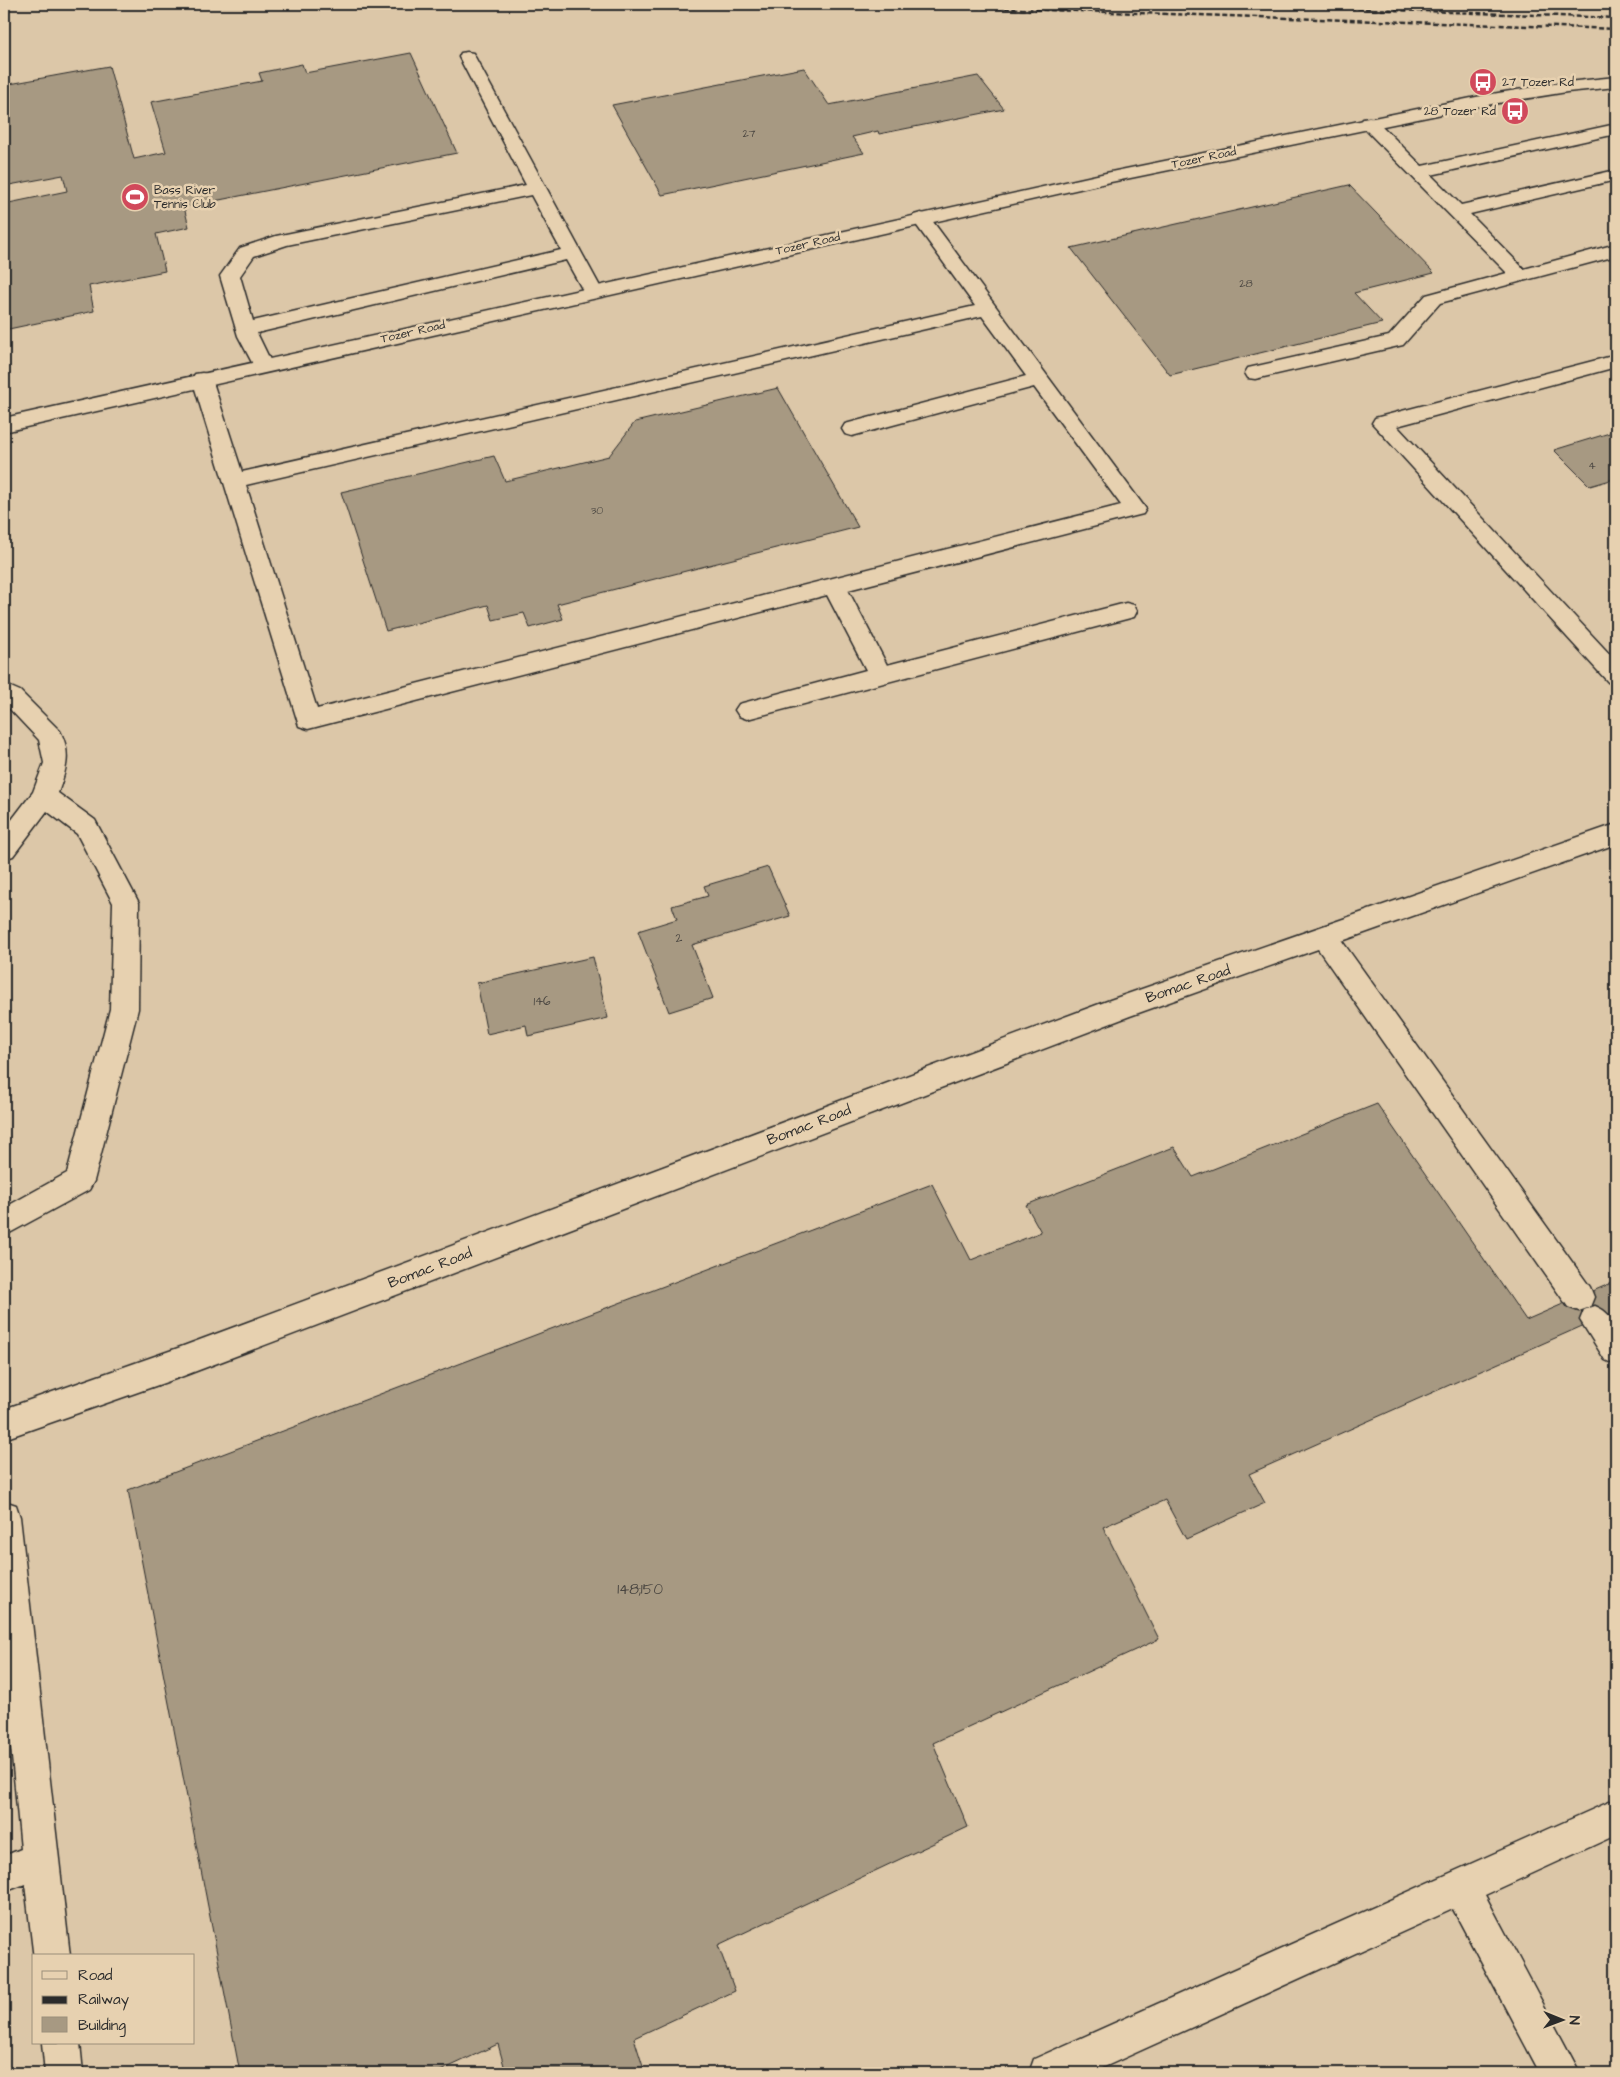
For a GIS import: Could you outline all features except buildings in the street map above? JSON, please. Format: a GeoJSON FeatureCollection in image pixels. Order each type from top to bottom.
{"type":"FeatureCollection","features":[{"type":"Feature","properties":{"kind":"main road"},"geometry":{"type":"LineString","coordinates":[[467,57],[593,292]]}},
{"type":"Feature","properties":{"kind":"main road","name":"Tozer Road"},"geometry":{"type":"LineString","coordinates":[[4,425],[202,379],[1106,178],[1486,100],[1567,87],[1616,82]]}},
{"type":"Feature","properties":{"kind":"main road"},"geometry":{"type":"LineString","coordinates":[[1369,124],[1520,275]]}},
{"type":"Feature","properties":{"kind":"main road"},"geometry":{"type":"LineString","coordinates":[[1418,172],[1616,129]]}},
{"type":"Feature","properties":{"kind":"main road"},"geometry":{"type":"LineString","coordinates":[[1457,211],[1616,175]]}},
{"type":"Feature","properties":{"kind":"main road"},"geometry":{"type":"LineString","coordinates":[[262,366],[246,329],[230,276],[247,252],[283,240],[537,188]]}},
{"type":"Feature","properties":{"kind":"main road"},"geometry":{"type":"LineString","coordinates":[[202,379],[308,720],[1136,509],[922,219]]}},
{"type":"Feature","properties":{"kind":"main road"},"geometry":{"type":"LineString","coordinates":[[1254,373],[1396,341],[1433,299],[1616,250]]}},
{"type":"Feature","properties":{"kind":"main road"},"geometry":{"type":"LineString","coordinates":[[246,329],[573,253]]}},
{"type":"Feature","properties":{"kind":"main road"},"geometry":{"type":"LineString","coordinates":[[234,481],[988,309]]}},
{"type":"Feature","properties":{"kind":"main road"},"geometry":{"type":"LineString","coordinates":[[1616,361],[1382,423],[1616,676]]}},
{"type":"Feature","properties":{"kind":"main road"},"geometry":{"type":"LineString","coordinates":[[852,429],[1039,379]]}},
{"type":"Feature","properties":{"kind":"main road"},"geometry":{"type":"LineString","coordinates":[[834,586],[880,675]]}},
{"type":"Feature","properties":{"kind":"main road"},"geometry":{"type":"LineString","coordinates":[[747,710],[1126,611]]}},
{"type":"Feature","properties":{"kind":"main road"},"geometry":{"type":"LineString","coordinates":[[4,693],[12,697],[51,737],[56,763],[44,796],[4,850]]}},
{"type":"Feature","properties":{"kind":"main road"},"geometry":{"type":"LineString","coordinates":[[4,1224],[80,1181],[124,1009],[126,903],[86,827],[44,796]]}},
{"type":"Feature","properties":{"kind":"main road","name":"Bomac Road"},"geometry":{"type":"LineString","coordinates":[[4,1424],[178,1363],[1120,1008],[1616,834]]}},
{"type":"Feature","properties":{"kind":"main road"},"geometry":{"type":"LineString","coordinates":[[1324,937],[1616,1350]]}},
{"type":"Feature","properties":{"kind":"main road"},"geometry":{"type":"LineString","coordinates":[[4,1517],[51,1954]]}},
{"type":"Feature","properties":{"kind":"main road"},"geometry":{"type":"LineString","coordinates":[[1048,2073],[1616,1817]]}},
{"type":"Feature","properties":{"kind":"main road"},"geometry":{"type":"LineString","coordinates":[[4,1874],[41,1859]]}},
{"type":"Feature","properties":{"kind":"main road"},"geometry":{"type":"LineString","coordinates":[[1460,1888],[1561,2073]]}},
{"type":"Feature","properties":{"kind":"main road"},"geometry":{"type":"LineString","coordinates":[[61,2044],[64,2073]]}},
{"type":"Feature","properties":{"kind":"railway"},"geometry":{"type":"LineString","coordinates":[[870,4],[1616,29]]}},
{"type":"Feature","properties":{"kind":"railway"},"geometry":{"type":"LineString","coordinates":[[1230,4],[1616,18]]}},
{"type":"Feature","properties":{"kind":"place","name":"27 Tozer Rd"},"geometry":{"type":"Point","coordinates":[1483,82]}},
{"type":"Feature","properties":{"kind":"place","name":"28 Tozer Rd"},"geometry":{"type":"Point","coordinates":[1515,111]}},
{"type":"Feature","properties":{"kind":"place","name":"Bass River Tennis Club"},"geometry":{"type":"Point","coordinates":[135,197]}}]}
